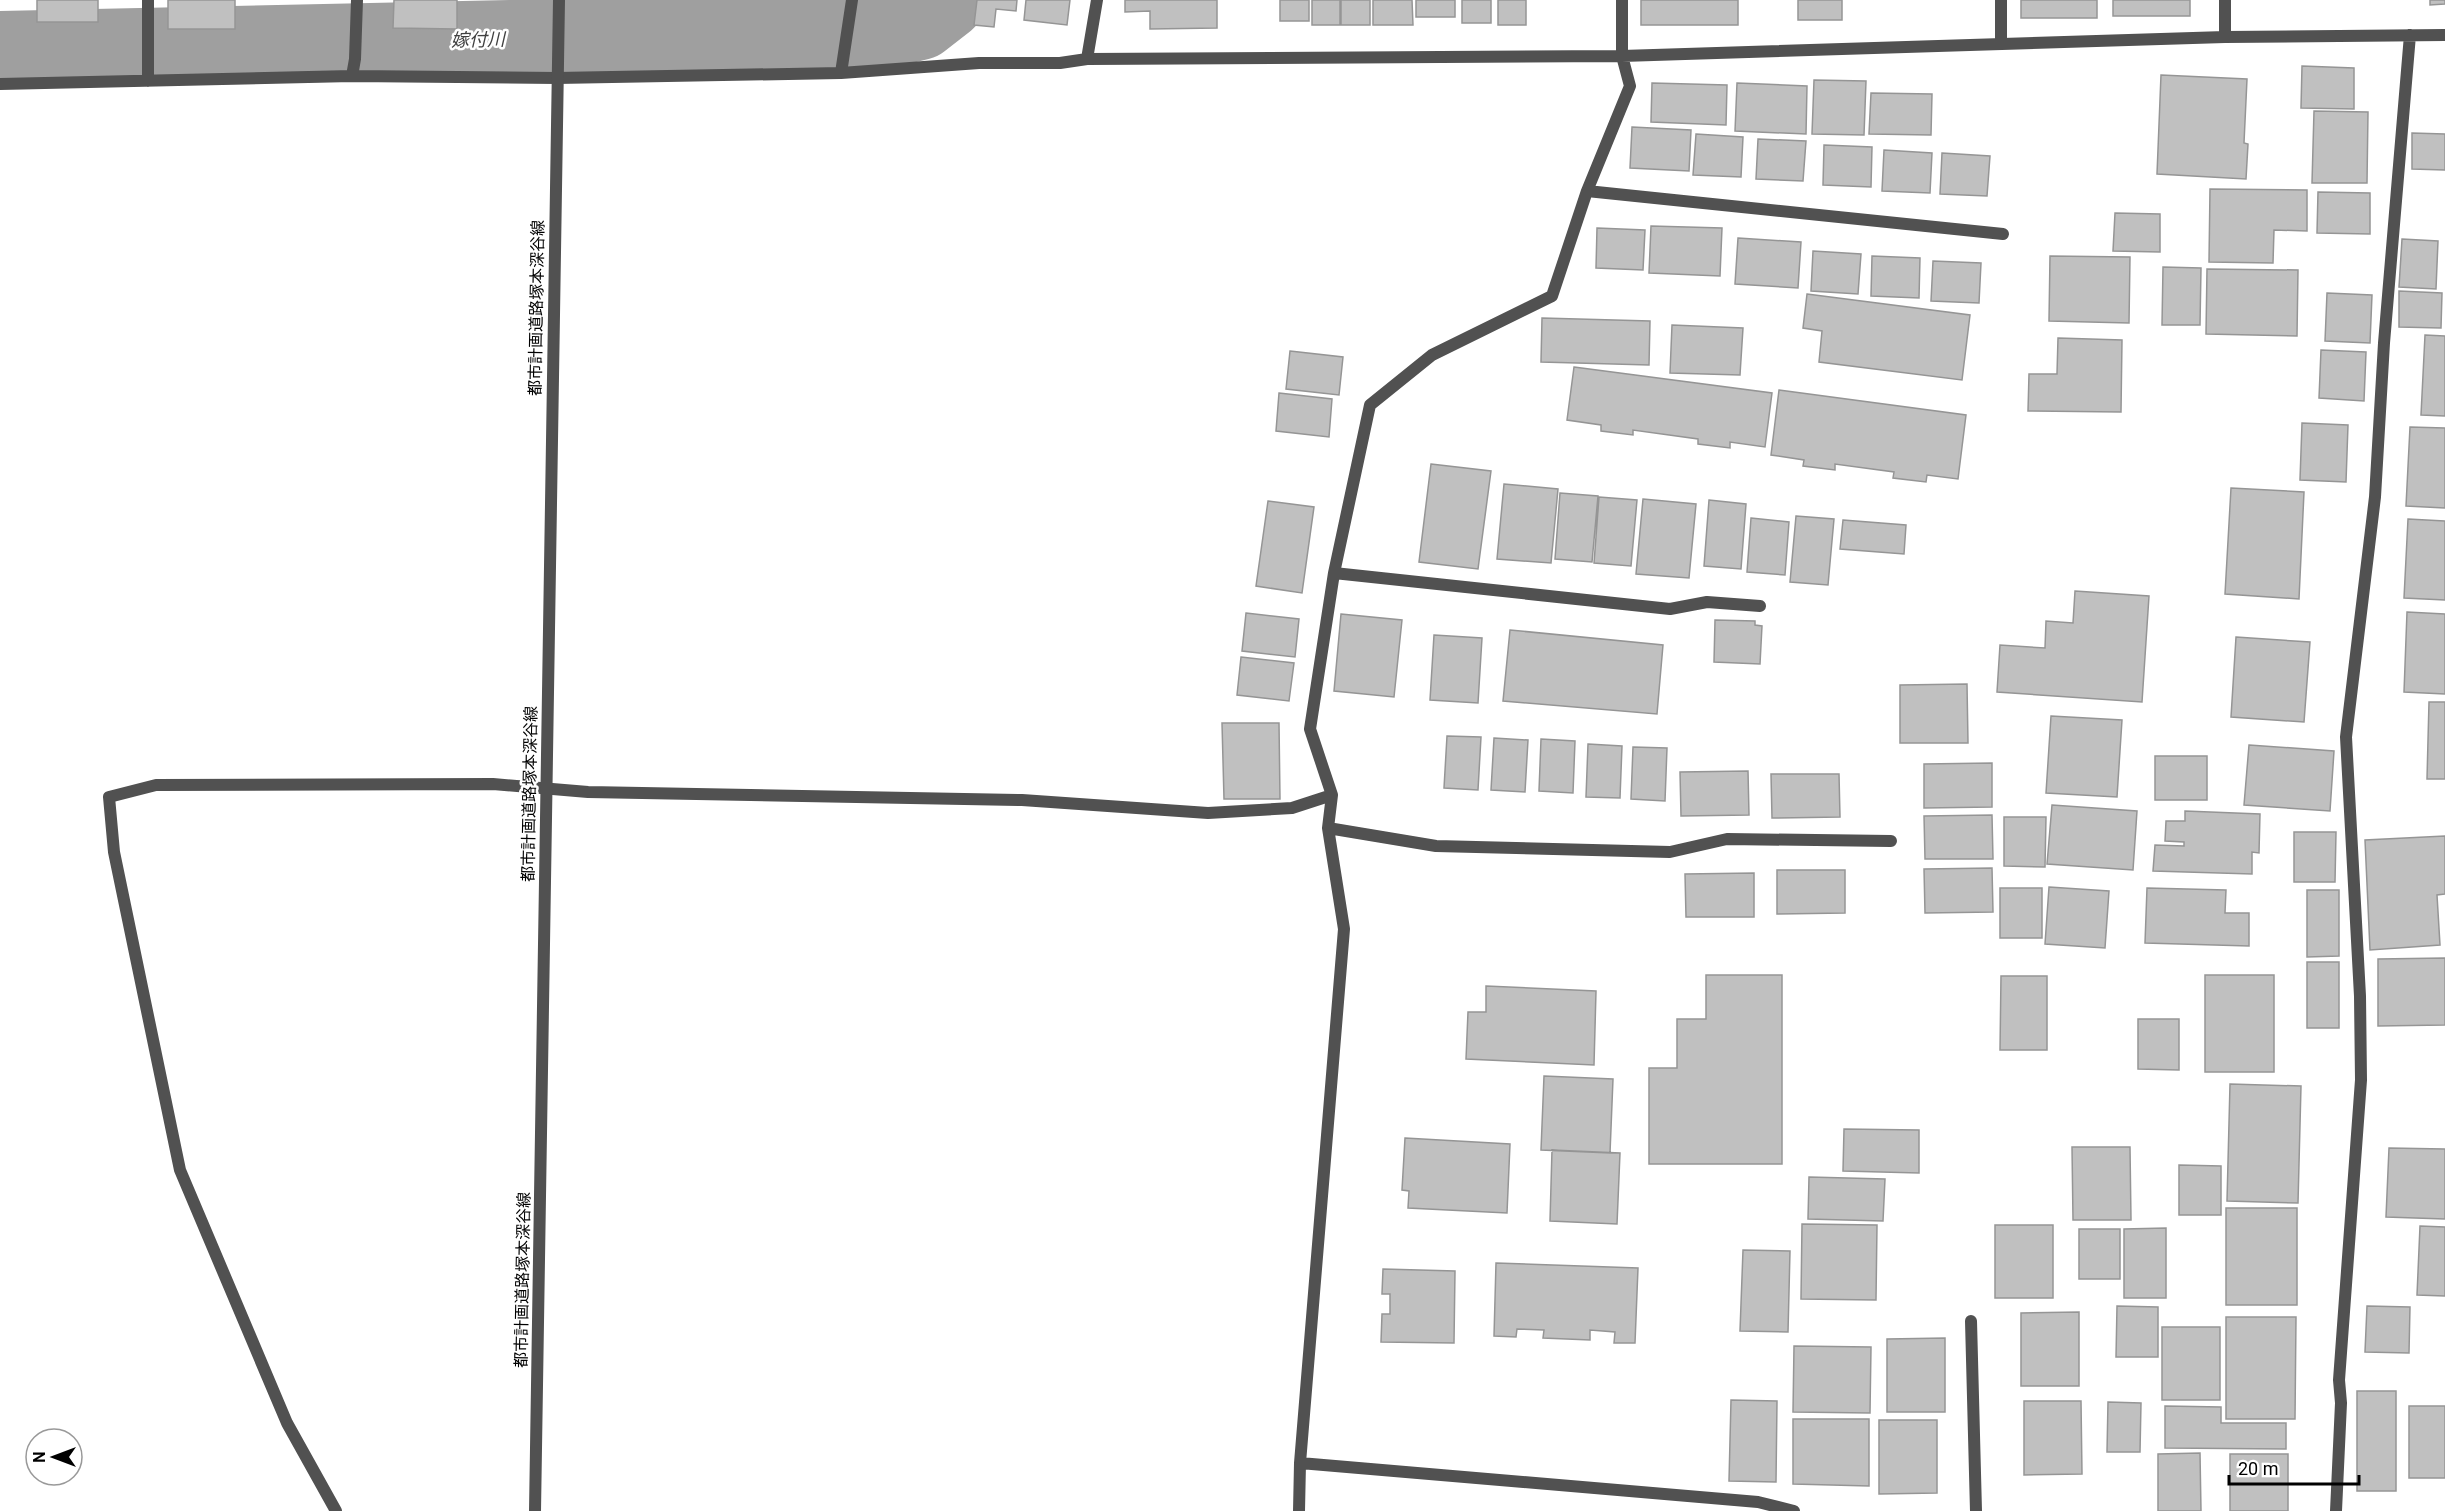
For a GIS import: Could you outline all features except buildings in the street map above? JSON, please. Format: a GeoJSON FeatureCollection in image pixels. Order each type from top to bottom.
{"type":"FeatureCollection","features":[{"type":"Feature","properties":{"kind":"street"},"geometry":{"type":"LineString","coordinates":[[148,0],[148,81]]}},
{"type":"Feature","properties":{"kind":"street"},"geometry":{"type":"LineString","coordinates":[[352,76],[357,0]]}},
{"type":"Feature","properties":{"kind":"street","name":"都市計画道路塚本深谷線"},"geometry":{"type":"LineString","coordinates":[[535,1511],[559,0]]}},
{"type":"Feature","properties":{"kind":"street"},"geometry":{"type":"LineString","coordinates":[[1087,58],[1097,0]]}},
{"type":"Feature","properties":{"kind":"street"},"geometry":{"type":"LineString","coordinates":[[1299,1511],[1300,1463],[1344,929],[1328,828],[1332,795],[1310,729],[1334,573],[1370,405],[1432,355],[1551,296],[1587,191],[1630,86],[1622,56],[1622,0]]}},
{"type":"Feature","properties":{"kind":"street"},"geometry":{"type":"LineString","coordinates":[[2001,0],[2001,44]]}},
{"type":"Feature","properties":{"kind":"street"},"geometry":{"type":"LineString","coordinates":[[2225,0],[2225,37]]}},
{"type":"Feature","properties":{"kind":"street"},"geometry":{"type":"LineString","coordinates":[[841,73],[852,3]]}},
{"type":"Feature","properties":{"kind":"street"},"geometry":{"type":"LineString","coordinates":[[2336,1511],[2341,1402],[2338,1380],[2361,1080],[2360,996],[2346,736],[2375,497],[2384,343],[2410,35]]}},
{"type":"Feature","properties":{"kind":"street"},"geometry":{"type":"LineString","coordinates":[[0,84],[352,76],[557,78],[841,73],[979,63],[1060,63],[1087,58],[1622,56],[2225,37],[2445,35]]}},
{"type":"Feature","properties":{"kind":"street"},"geometry":{"type":"LineString","coordinates":[[1587,191],[2003,234]]}},
{"type":"Feature","properties":{"kind":"street"},"geometry":{"type":"LineString","coordinates":[[1334,573],[1670,609],[1707,602],[1760,606]]}},
{"type":"Feature","properties":{"kind":"street"},"geometry":{"type":"LineString","coordinates":[[336,1511],[287,1423],[180,1170],[114,852],[109,797],[156,785],[493,784],[588,792],[1022,800],[1208,813],[1292,808],[1332,795]]}},
{"type":"Feature","properties":{"kind":"street"},"geometry":{"type":"LineString","coordinates":[[1328,828],[1436,846],[1670,852],[1727,839],[1891,841]]}},
{"type":"Feature","properties":{"kind":"street"},"geometry":{"type":"LineString","coordinates":[[1971,1321],[1976,1511]]}},
{"type":"Feature","properties":{"kind":"street"},"geometry":{"type":"LineString","coordinates":[[1300,1463],[1758,1502],[1794,1511]]}},
{"type":"Feature","properties":{"kind":"waterway","name":"嫁付川"},"geometry":{"type":"LineString","coordinates":[[0,50],[880,31],[920,21],[947,0]]}}]}
